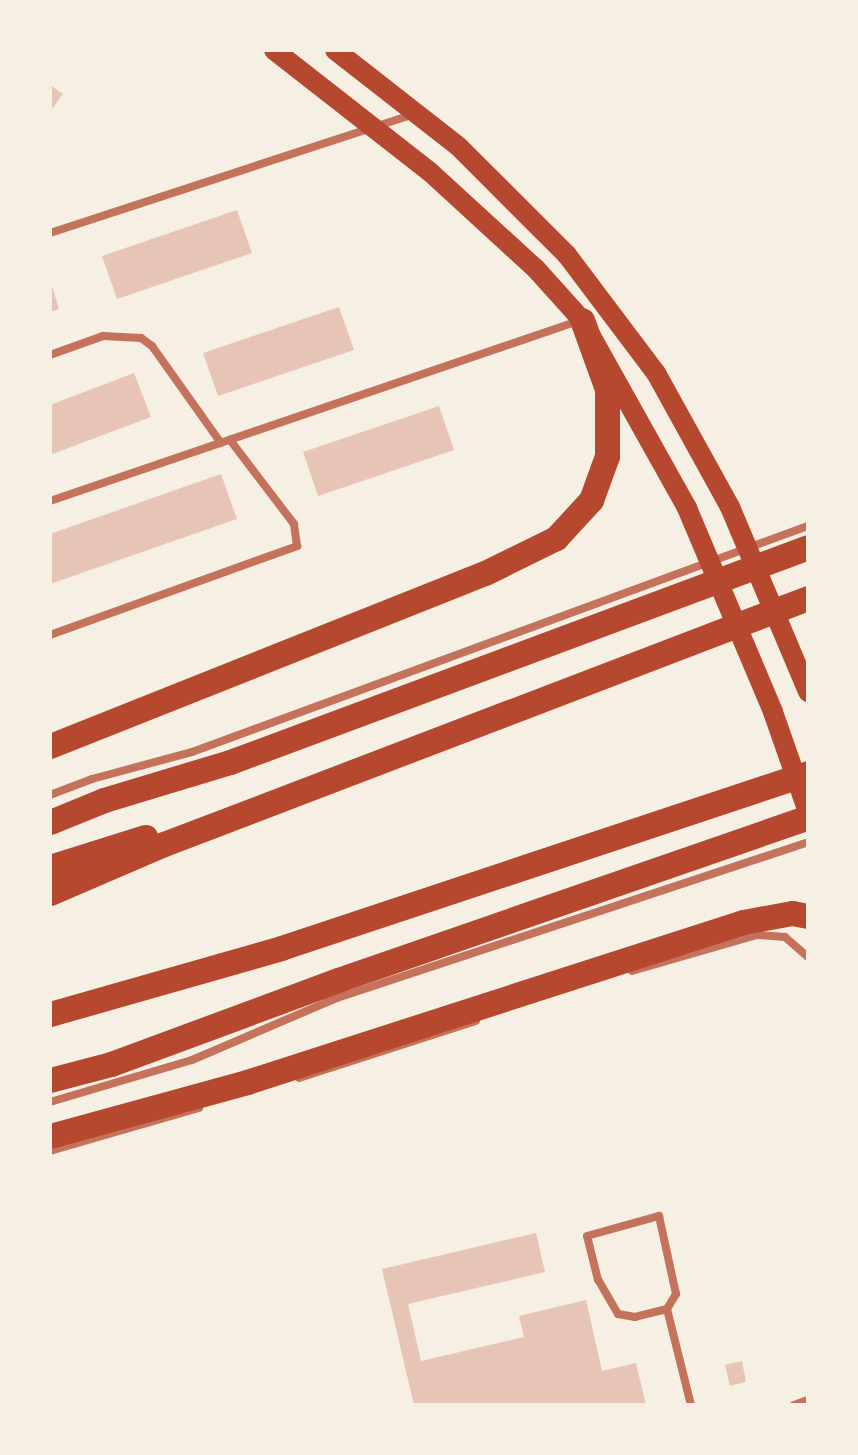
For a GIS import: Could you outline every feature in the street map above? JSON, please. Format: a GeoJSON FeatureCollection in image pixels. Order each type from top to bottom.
{"type":"FeatureCollection","features":[{"type":"Feature","properties":{"kind":"main road"},"geometry":{"type":"LineString","coordinates":[[50,1080],[111,1064],[808,814],[773,712],[687,508],[582,320],[522,256],[374,128],[274,50]]}},
{"type":"Feature","properties":{"kind":"main road"},"geometry":{"type":"LineString","coordinates":[[335,50],[459,147],[567,254],[656,373],[730,507],[808,692]]}},
{"type":"Feature","properties":{"kind":"main road"},"geometry":{"type":"LineString","coordinates":[[50,746],[484,572],[556,538],[591,500],[608,456],[606,389],[582,320]]}},
{"type":"Feature","properties":{"kind":"main road"},"geometry":{"type":"LineString","coordinates":[[50,822],[337,710],[808,547]]}},
{"type":"Feature","properties":{"kind":"main road"},"geometry":{"type":"LineString","coordinates":[[50,893],[266,805],[808,598]]}},
{"type":"Feature","properties":{"kind":"main road"},"geometry":{"type":"LineString","coordinates":[[50,1032],[281,948],[808,773]]}},
{"type":"Feature","properties":{"kind":"main road"},"geometry":{"type":"LineString","coordinates":[[50,868],[81,855],[266,805]]}},
{"type":"Feature","properties":{"kind":"main road"},"geometry":{"type":"LineString","coordinates":[[50,1136],[247,1082],[743,922],[792,913],[808,916]]}},
{"type":"Feature","properties":{"kind":"main road"},"geometry":{"type":"LineString","coordinates":[[50,1014],[281,948]]}},
{"type":"Feature","properties":{"kind":"lane"},"geometry":{"type":"LineString","coordinates":[[50,234],[415,114]]}},
{"type":"Feature","properties":{"kind":"lane"},"geometry":{"type":"LineString","coordinates":[[50,501],[582,320]]}},
{"type":"Feature","properties":{"kind":"lane"},"geometry":{"type":"LineString","coordinates":[[50,355],[103,336],[140,338],[152,346],[294,524],[297,546],[50,634]]}},
{"type":"Feature","properties":{"kind":"lane"},"geometry":{"type":"LineString","coordinates":[[50,795],[337,710],[808,526]]}},
{"type":"Feature","properties":{"kind":"lane"},"geometry":{"type":"LineString","coordinates":[[50,1102],[192,1060],[337,998],[808,842]]}},
{"type":"Feature","properties":{"kind":"lane"},"geometry":{"type":"LineString","coordinates":[[623,974],[758,935],[785,937],[808,957]]}},
{"type":"Feature","properties":{"kind":"lane"},"geometry":{"type":"LineString","coordinates":[[529,1004],[548,998]]}},
{"type":"Feature","properties":{"kind":"lane"},"geometry":{"type":"LineString","coordinates":[[50,1151],[494,1016]]}},
{"type":"Feature","properties":{"kind":"lane"},"geometry":{"type":"LineString","coordinates":[[667,1309],[634,1317],[618,1314],[598,1280],[587,1236],[659,1216],[676,1294],[667,1309],[691,1405]]}},
{"type":"Feature","properties":{"kind":"lane"},"geometry":{"type":"LineString","coordinates":[[794,1405],[808,1400]]}},
{"type":"Feature","properties":{"kind":"building"},"geometry":{"type":"Polygon","coordinates":[[[50,85],[63,94],[50,112],[50,85]]]}},
{"type":"Feature","properties":{"kind":"building"},"geometry":{"type":"Polygon","coordinates":[[[237,210],[252,253],[117,299],[102,256],[237,210]]]}},
{"type":"Feature","properties":{"kind":"building"},"geometry":{"type":"Polygon","coordinates":[[[50,284],[59,309],[50,312],[50,284]]]}},
{"type":"Feature","properties":{"kind":"building"},"geometry":{"type":"Polygon","coordinates":[[[339,307],[354,350],[218,396],[203,353],[339,307]]]}},
{"type":"Feature","properties":{"kind":"building"},"geometry":{"type":"Polygon","coordinates":[[[134,373],[151,417],[50,455],[50,405],[134,373]]]}},
{"type":"Feature","properties":{"kind":"building"},"geometry":{"type":"Polygon","coordinates":[[[439,406],[454,450],[318,496],[303,452],[439,406]]]}},
{"type":"Feature","properties":{"kind":"building"},"geometry":{"type":"Polygon","coordinates":[[[221,474],[237,519],[50,584],[50,534],[221,474]]]}},
{"type":"Feature","properties":{"kind":"building"},"geometry":{"type":"Polygon","coordinates":[[[536,1233],[545,1272],[408,1304],[421,1361],[524,1337],[519,1316],[586,1300],[602,1371],[636,1363],[646,1405],[414,1405],[382,1269],[536,1233]]]}},
{"type":"Feature","properties":{"kind":"building"},"geometry":{"type":"Polygon","coordinates":[[[742,1361],[746,1382],[730,1386],[725,1365],[742,1361]]]}}]}
